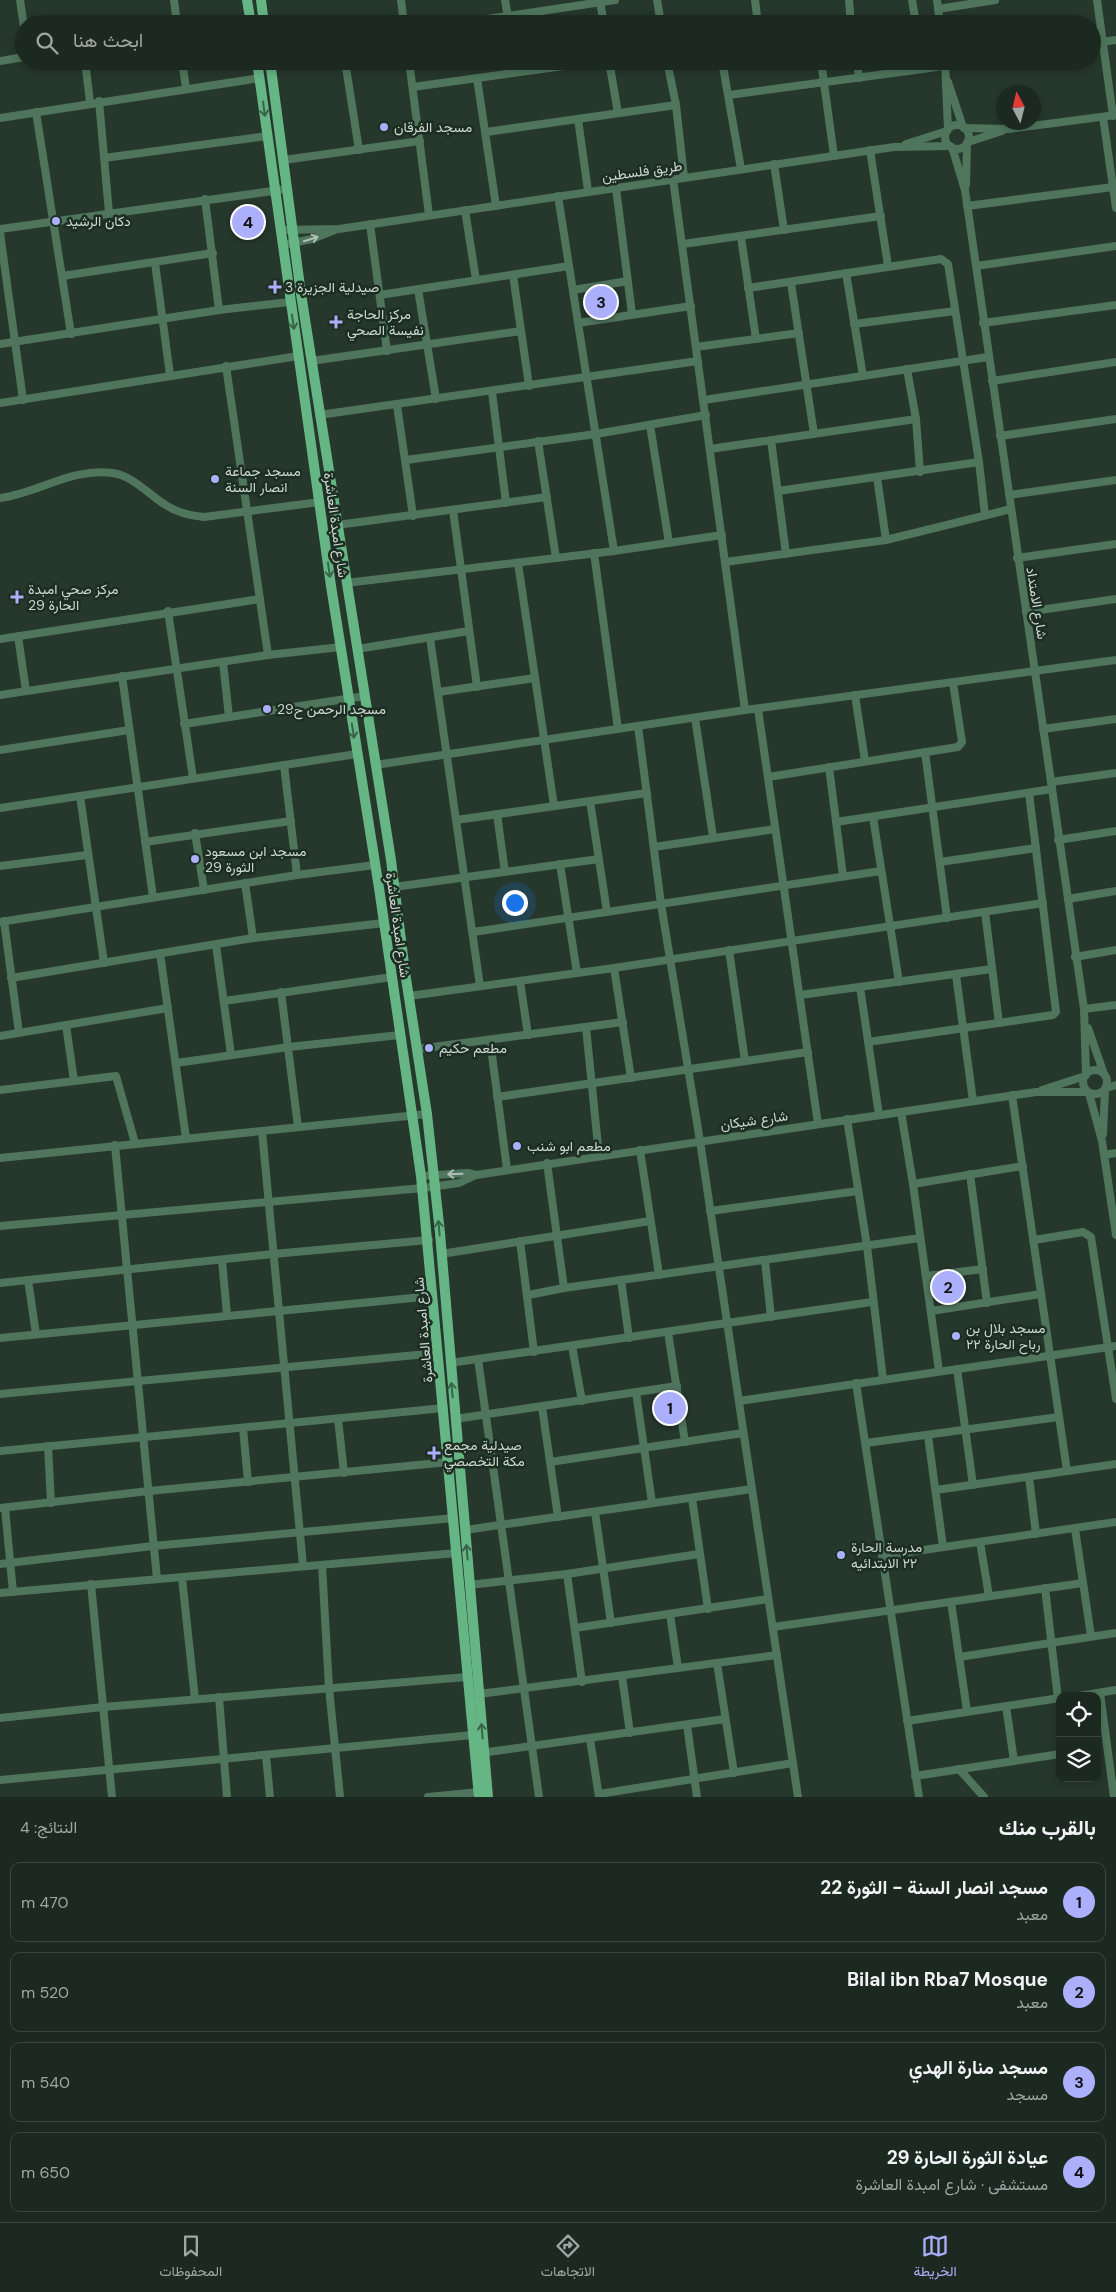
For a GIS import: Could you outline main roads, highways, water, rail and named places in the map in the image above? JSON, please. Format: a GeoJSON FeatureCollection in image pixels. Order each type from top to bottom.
{"type":"FeatureCollection","features":[{"type":"Feature","properties":{"kind":"main road"},"geometry":{"type":"LineString","coordinates":[[247,0],[250,15]]}},
{"type":"Feature","properties":{"kind":"main road"},"geometry":{"type":"LineString","coordinates":[[261,0],[263,15]]}},
{"type":"Feature","properties":{"kind":"main road","name":"شارع امبدة العاشرة"},"geometry":{"type":"LineString","coordinates":[[259,70],[290,302],[423,1188],[456,1553],[479,1694],[479,1754],[482,1795]]}},
{"type":"Feature","properties":{"kind":"main road","name":"شارع امبدة العاشرة"},"geometry":{"type":"LineString","coordinates":[[271,70],[319,415],[365,696],[427,1114],[435,1186],[469,1585],[467,1677],[473,1735],[479,1754]]}},
{"type":"Feature","properties":{"kind":"main road"},"geometry":{"type":"LineString","coordinates":[[381,904],[396,902]]}},
{"type":"Feature","properties":{"kind":"place","name":"مسجد الفرقان"},"geometry":{"type":"Point","coordinates":[384,127]}},
{"type":"Feature","properties":{"kind":"place","name":"دكان الرشيد"},"geometry":{"type":"Point","coordinates":[56,221]}},
{"type":"Feature","properties":{"kind":"place","name":"عيادة الثورة الحارة 29"},"geometry":{"type":"Point","coordinates":[248,222]}},
{"type":"Feature","properties":{"kind":"place","name":"صيدلية الجزيرة 3"},"geometry":{"type":"Point","coordinates":[275,287]}},
{"type":"Feature","properties":{"kind":"place","name":"مسجد منارة الهدي"},"geometry":{"type":"Point","coordinates":[601,302]}},
{"type":"Feature","properties":{"kind":"place","name":"مركز الحاجة نفيسة الصحي"},"geometry":{"type":"Point","coordinates":[336,322]}},
{"type":"Feature","properties":{"kind":"place","name":"مسجد جماعة انصار السنة"},"geometry":{"type":"Point","coordinates":[215,479]}},
{"type":"Feature","properties":{"kind":"place","name":"مركز صحي امبدة الحارة 29"},"geometry":{"type":"Point","coordinates":[17,597]}},
{"type":"Feature","properties":{"kind":"place","name":"مسجد الرحمن ح29"},"geometry":{"type":"Point","coordinates":[267,709]}},
{"type":"Feature","properties":{"kind":"place","name":"مسجد ابن مسعود الثورة 29"},"geometry":{"type":"Point","coordinates":[195,859]}},
{"type":"Feature","properties":{"kind":"place","name":"مطعم حكيم"},"geometry":{"type":"Point","coordinates":[429,1048]}},
{"type":"Feature","properties":{"kind":"place","name":"مطعم ابو شنب"},"geometry":{"type":"Point","coordinates":[517,1146]}},
{"type":"Feature","properties":{"kind":"place","name":"Bilal ibn Rba7 Mosque"},"geometry":{"type":"Point","coordinates":[948,1287]}},
{"type":"Feature","properties":{"kind":"place","name":"مسجد بلال بن رباح الحارة ٢٢"},"geometry":{"type":"Point","coordinates":[956,1336]}},
{"type":"Feature","properties":{"kind":"place","name":"مسجد انصار السنة - الثورة 22"},"geometry":{"type":"Point","coordinates":[670,1408]}},
{"type":"Feature","properties":{"kind":"place","name":"صيدلية مجمع مكة التخصصي"},"geometry":{"type":"Point","coordinates":[434,1453]}},
{"type":"Feature","properties":{"kind":"place","name":"مدرسة الحارة ٢٢ الابتدائيه"},"geometry":{"type":"Point","coordinates":[841,1555]}}]}
